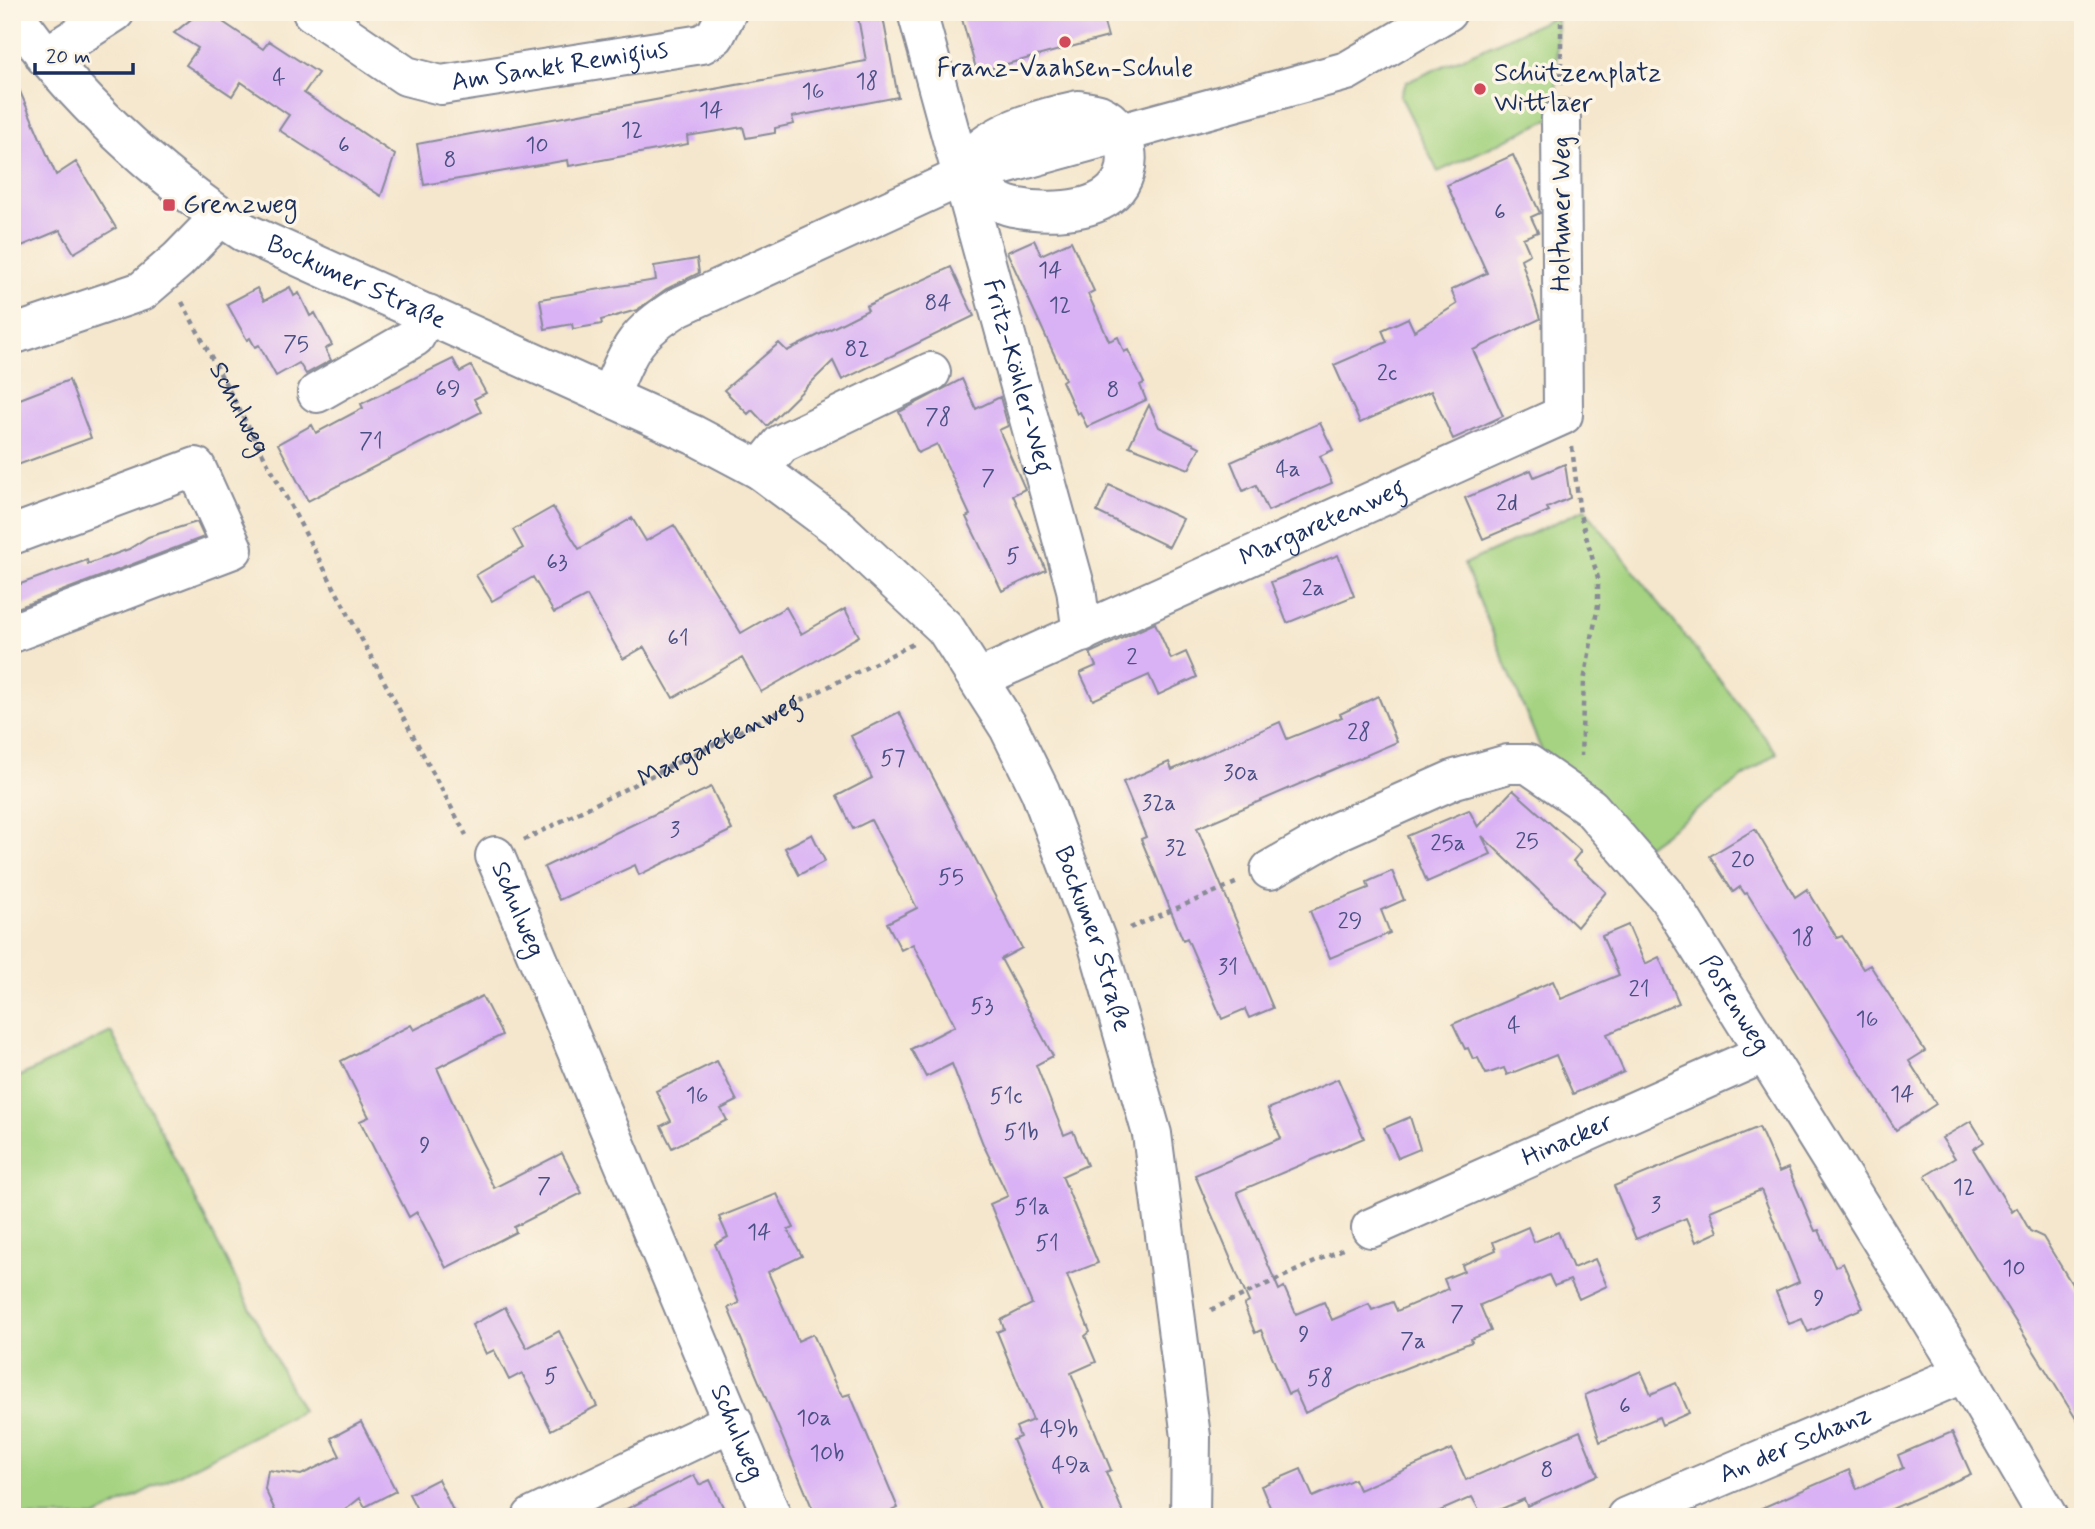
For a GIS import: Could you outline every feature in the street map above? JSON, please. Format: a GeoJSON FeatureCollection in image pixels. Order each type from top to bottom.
{"type":"FeatureCollection","features":[{"type":"Feature","properties":{"kind":"street","name":"Bockumer Straße"},"geometry":{"type":"LineString","coordinates":[[13,12],[45,57],[74,89],[182,189],[220,217],[244,232],[694,435],[760,470],[838,528],[945,628],[1009,728],[1040,791],[1097,942],[1152,1134],[1191,1437],[1190,1517]]}},
{"type":"Feature","properties":{"kind":"street"},"geometry":{"type":"LineString","coordinates":[[45,57],[115,12]]}},
{"type":"Feature","properties":{"kind":"street","name":"Am Sankt Remigius"},"geometry":{"type":"LineString","coordinates":[[312,12],[406,76],[442,85],[702,44],[715,36],[727,12]]}},
{"type":"Feature","properties":{"kind":"street","name":"Fritz-Köhler-Weg"},"geometry":{"type":"LineString","coordinates":[[917,12],[1076,589],[1082,633]]}},
{"type":"Feature","properties":{"kind":"street"},"geometry":{"type":"LineString","coordinates":[[1120,131],[1347,71],[1447,12]]}},
{"type":"Feature","properties":{"kind":"street"},"geometry":{"type":"LineString","coordinates":[[609,397],[624,362],[645,328],[678,307],[965,189],[1010,207],[1049,210],[1084,207],[1113,192],[1126,169],[1126,144],[1120,131],[1100,114],[1078,110],[1053,115],[998,138],[975,154],[965,189]]}},
{"type":"Feature","properties":{"kind":"street","name":"Holtumer Weg"},"geometry":{"type":"LineString","coordinates":[[1561,118],[1563,415]]}},
{"type":"Feature","properties":{"kind":"street"},"geometry":{"type":"LineString","coordinates":[[12,335],[154,281],[220,217]]}},
{"type":"Feature","properties":{"kind":"street"},"geometry":{"type":"LineString","coordinates":[[317,393],[415,337],[428,314]]}},
{"type":"Feature","properties":{"kind":"street"},"geometry":{"type":"LineString","coordinates":[[760,470],[781,444],[931,372]]}},
{"type":"Feature","properties":{"kind":"street","name":"Margaretenweg"},"geometry":{"type":"LineString","coordinates":[[1082,633],[1563,415]]}},
{"type":"Feature","properties":{"kind":"street"},"geometry":{"type":"LineString","coordinates":[[12,535],[196,467],[233,549],[12,633]]}},
{"type":"Feature","properties":{"kind":"street"},"geometry":{"type":"LineString","coordinates":[[979,678],[1082,633]]}},
{"type":"Feature","properties":{"kind":"street","name":"Postenweg"},"geometry":{"type":"LineString","coordinates":[[1270,870],[1338,831],[1455,779],[1495,768],[1528,764],[1590,807],[1667,896],[1964,1373],[2048,1517]]}},
{"type":"Feature","properties":{"kind":"street","name":"Schulweg"},"geometry":{"type":"LineString","coordinates":[[495,856],[772,1517]]}},
{"type":"Feature","properties":{"kind":"street","name":"Hinacker"},"geometry":{"type":"LineString","coordinates":[[1371,1228],[1765,1053]]}},
{"type":"Feature","properties":{"kind":"street","name":"An der Schanz"},"geometry":{"type":"LineString","coordinates":[[1626,1517],[1964,1373]]}},
{"type":"Feature","properties":{"kind":"street"},"geometry":{"type":"LineString","coordinates":[[532,1517],[733,1421]]}},
{"type":"Feature","properties":{"kind":"path","name":"Holtumer Weg"},"geometry":{"type":"LineString","coordinates":[[1561,12],[1561,118]]}},
{"type":"Feature","properties":{"kind":"path","name":"Schulweg"},"geometry":{"type":"LineString","coordinates":[[154,281],[481,862],[495,856]]}},
{"type":"Feature","properties":{"kind":"path"},"geometry":{"type":"LineString","coordinates":[[1560,784],[1581,761],[1584,681],[1598,605],[1598,578],[1580,515],[1571,436],[1563,415]]}},
{"type":"Feature","properties":{"kind":"path","name":"Margaretenweg"},"geometry":{"type":"LineString","coordinates":[[495,856],[945,628]]}},
{"type":"Feature","properties":{"kind":"path"},"geometry":{"type":"LineString","coordinates":[[1097,942],[1270,870]]}},
{"type":"Feature","properties":{"kind":"path"},"geometry":{"type":"LineString","coordinates":[[1178,1324],[1332,1256],[1371,1228]]}},
{"type":"Feature","properties":{"kind":"green space","name":"Schützenplatz Wittlaer"},"geometry":{"type":"Polygon","coordinates":[[[1552,18],[1557,19],[1556,116],[1438,172],[1400,95],[1407,82],[1552,18]]]}},
{"type":"Feature","properties":{"kind":"green space"},"geometry":{"type":"Polygon","coordinates":[[[1585,509],[1777,753],[1647,846],[1543,754],[1464,564],[1585,509]]]}},
{"type":"Feature","properties":{"kind":"green space"},"geometry":{"type":"Polygon","coordinates":[[[111,1032],[302,1411],[95,1517],[12,1517],[12,1080],[111,1032]]]}},
{"type":"Feature","properties":{"kind":"building"},"geometry":{"type":"Polygon","coordinates":[[[200,12],[208,12],[263,49],[269,41],[318,73],[304,93],[395,155],[381,196],[279,130],[289,115],[241,82],[232,96],[186,65],[198,48],[174,33],[200,12]]]}},
{"type":"Feature","properties":{"kind":"building"},"geometry":{"type":"Polygon","coordinates":[[[857,12],[882,12],[898,97],[792,117],[794,124],[775,128],[775,133],[746,138],[743,127],[687,136],[688,144],[569,166],[568,160],[424,185],[417,144],[866,61],[857,12]]]}},
{"type":"Feature","properties":{"kind":"building"},"geometry":{"type":"Polygon","coordinates":[[[960,12],[1101,12],[1108,37],[977,72],[960,12]]]}},
{"type":"Feature","properties":{"kind":"building"},"geometry":{"type":"Polygon","coordinates":[[[12,73],[56,175],[76,162],[116,228],[74,253],[60,230],[12,250],[12,73]]]}},
{"type":"Feature","properties":{"kind":"building"},"geometry":{"type":"Polygon","coordinates":[[[1513,155],[1540,213],[1531,217],[1538,232],[1523,238],[1530,254],[1521,259],[1540,319],[1473,350],[1503,416],[1453,439],[1431,391],[1360,423],[1334,365],[1387,342],[1382,330],[1408,318],[1414,331],[1457,304],[1451,290],[1487,273],[1447,185],[1513,155]]]}},
{"type":"Feature","properties":{"kind":"building"},"geometry":{"type":"Polygon","coordinates":[[[1034,240],[1041,255],[1071,241],[1094,291],[1088,294],[1109,341],[1118,337],[1124,352],[1128,350],[1144,383],[1140,385],[1146,400],[1087,427],[1080,412],[1077,414],[1062,381],[1065,379],[1059,365],[1007,252],[1034,240]]]}},
{"type":"Feature","properties":{"kind":"building"},"geometry":{"type":"Polygon","coordinates":[[[697,259],[699,273],[666,289],[637,310],[601,320],[602,324],[573,329],[572,324],[545,329],[540,299],[656,280],[654,266],[697,259]]]}},
{"type":"Feature","properties":{"kind":"building"},"geometry":{"type":"Polygon","coordinates":[[[951,267],[974,316],[842,380],[833,361],[767,426],[752,410],[748,414],[724,390],[779,343],[787,351],[868,310],[866,306],[951,267]]]}},
{"type":"Feature","properties":{"kind":"building"},"geometry":{"type":"Polygon","coordinates":[[[290,287],[294,296],[299,293],[310,316],[315,313],[332,345],[325,349],[331,360],[306,374],[299,363],[276,376],[259,345],[255,347],[250,338],[247,340],[227,304],[257,288],[264,301],[290,287]]]}},
{"type":"Feature","properties":{"kind":"building"},"geometry":{"type":"Polygon","coordinates":[[[453,359],[460,372],[471,366],[486,393],[474,399],[481,412],[308,501],[278,444],[312,425],[316,433],[363,408],[361,404],[453,359]]]}},
{"type":"Feature","properties":{"kind":"building"},"geometry":{"type":"Polygon","coordinates":[[[962,379],[976,409],[1000,397],[1008,426],[999,430],[1025,489],[1013,495],[1046,570],[1002,591],[966,517],[970,515],[937,444],[918,453],[899,412],[962,379]]]}},
{"type":"Feature","properties":{"kind":"building"},"geometry":{"type":"Polygon","coordinates":[[[69,380],[91,438],[12,467],[12,402],[69,380]]]}},
{"type":"Feature","properties":{"kind":"building"},"geometry":{"type":"Polygon","coordinates":[[[1149,405],[1159,427],[1200,447],[1189,469],[1129,446],[1149,405]]]}},
{"type":"Feature","properties":{"kind":"building"},"geometry":{"type":"Polygon","coordinates":[[[1320,423],[1333,450],[1320,456],[1332,483],[1268,511],[1256,485],[1243,491],[1231,462],[1320,423]]]}},
{"type":"Feature","properties":{"kind":"building"},"geometry":{"type":"Polygon","coordinates":[[[1565,464],[1570,498],[1547,508],[1549,511],[1483,539],[1465,498],[1531,470],[1534,477],[1565,464]]]}},
{"type":"Feature","properties":{"kind":"building"},"geometry":{"type":"Polygon","coordinates":[[[1109,485],[1183,519],[1169,547],[1097,512],[1109,485]]]}},
{"type":"Feature","properties":{"kind":"building"},"geometry":{"type":"Polygon","coordinates":[[[553,507],[579,549],[632,518],[646,541],[674,525],[741,633],[786,607],[801,634],[845,609],[859,636],[761,692],[742,658],[673,698],[644,647],[623,659],[587,596],[554,613],[533,577],[492,601],[476,575],[523,548],[513,530],[553,507]]]}},
{"type":"Feature","properties":{"kind":"building"},"geometry":{"type":"Polygon","coordinates":[[[197,522],[204,537],[12,610],[12,587],[87,560],[88,564],[129,549],[148,537],[197,522]]]}},
{"type":"Feature","properties":{"kind":"building"},"geometry":{"type":"Polygon","coordinates":[[[1338,555],[1354,596],[1287,623],[1271,582],[1338,555]]]}},
{"type":"Feature","properties":{"kind":"building"},"geometry":{"type":"Polygon","coordinates":[[[1155,623],[1171,659],[1186,652],[1197,677],[1158,695],[1149,675],[1093,700],[1080,673],[1096,666],[1090,653],[1155,623]]]}},
{"type":"Feature","properties":{"kind":"building"},"geometry":{"type":"Polygon","coordinates":[[[1378,696],[1397,742],[1197,828],[1273,1008],[1249,1018],[1245,1009],[1222,1019],[1187,938],[1183,940],[1141,839],[1146,837],[1123,782],[1169,762],[1172,770],[1280,722],[1287,739],[1342,717],[1340,714],[1378,696]]]}},
{"type":"Feature","properties":{"kind":"building"},"geometry":{"type":"Polygon","coordinates":[[[899,712],[1022,948],[1001,959],[1053,1056],[1036,1065],[1064,1135],[1073,1131],[1087,1165],[1062,1176],[1098,1263],[1067,1275],[1090,1332],[1085,1336],[1096,1362],[1071,1373],[1111,1470],[1106,1472],[1125,1517],[1046,1517],[1013,1440],[1020,1437],[1016,1427],[1033,1420],[997,1332],[1004,1329],[1001,1320],[1032,1304],[990,1204],[1008,1196],[983,1144],[952,1064],[926,1077],[911,1049],[955,1026],[913,944],[901,950],[887,923],[917,908],[871,820],[853,829],[837,796],[872,778],[851,736],[899,712]]]}},
{"type":"Feature","properties":{"kind":"building"},"geometry":{"type":"Polygon","coordinates":[[[711,787],[732,830],[639,875],[635,865],[559,900],[544,867],[711,787]]]}},
{"type":"Feature","properties":{"kind":"building"},"geometry":{"type":"Polygon","coordinates":[[[1513,790],[1581,851],[1573,861],[1606,892],[1577,927],[1482,836],[1491,854],[1427,882],[1407,836],[1469,810],[1478,827],[1513,790]]]}},
{"type":"Feature","properties":{"kind":"building"},"geometry":{"type":"Polygon","coordinates":[[[1755,829],[1795,897],[1807,889],[1837,938],[1842,936],[1863,969],[1870,965],[1925,1051],[1909,1061],[1936,1104],[1896,1130],[1747,893],[1740,887],[1733,892],[1710,856],[1755,829]]]}},
{"type":"Feature","properties":{"kind":"building"},"geometry":{"type":"Polygon","coordinates":[[[812,834],[825,861],[799,875],[785,848],[812,834]]]}},
{"type":"Feature","properties":{"kind":"building"},"geometry":{"type":"Polygon","coordinates":[[[1392,871],[1404,900],[1381,910],[1390,933],[1330,958],[1310,911],[1369,888],[1367,882],[1392,871]]]}},
{"type":"Feature","properties":{"kind":"building"},"geometry":{"type":"Polygon","coordinates":[[[1628,925],[1645,964],[1659,957],[1679,1003],[1607,1034],[1624,1072],[1573,1094],[1556,1055],[1507,1075],[1504,1068],[1486,1074],[1478,1058],[1473,1059],[1468,1048],[1465,1049],[1453,1024],[1553,981],[1561,999],[1619,975],[1602,936],[1628,925]]]}},
{"type":"Feature","properties":{"kind":"building"},"geometry":{"type":"Polygon","coordinates":[[[482,996],[502,1035],[437,1068],[470,1141],[494,1188],[562,1153],[582,1193],[514,1227],[516,1232],[446,1268],[417,1212],[409,1217],[397,1194],[360,1121],[369,1117],[341,1061],[411,1025],[414,1030],[482,996]]]}},
{"type":"Feature","properties":{"kind":"building"},"geometry":{"type":"Polygon","coordinates":[[[717,1061],[737,1101],[721,1109],[727,1120],[672,1148],[661,1126],[671,1121],[656,1091],[717,1061]]]}},
{"type":"Feature","properties":{"kind":"building"},"geometry":{"type":"Polygon","coordinates":[[[1338,1079],[1364,1138],[1237,1192],[1279,1290],[1284,1287],[1296,1314],[1324,1302],[1332,1320],[1369,1304],[1372,1310],[1393,1302],[1397,1311],[1448,1289],[1444,1279],[1464,1271],[1462,1265],[1496,1250],[1493,1242],[1528,1227],[1534,1242],[1558,1232],[1573,1268],[1595,1259],[1607,1286],[1579,1299],[1570,1280],[1554,1286],[1549,1275],[1480,1305],[1491,1331],[1471,1339],[1472,1342],[1360,1386],[1305,1413],[1295,1391],[1288,1394],[1261,1330],[1255,1333],[1244,1305],[1249,1302],[1195,1175],[1281,1138],[1268,1109],[1338,1079]]]}},
{"type":"Feature","properties":{"kind":"building"},"geometry":{"type":"Polygon","coordinates":[[[1410,1117],[1420,1149],[1398,1158],[1384,1128],[1410,1117]]]}},
{"type":"Feature","properties":{"kind":"building"},"geometry":{"type":"Polygon","coordinates":[[[1971,1121],[1984,1142],[1973,1149],[2012,1212],[2017,1208],[2030,1231],[2043,1237],[2078,1294],[2083,1297],[2083,1430],[1925,1176],[1955,1158],[1942,1138],[1971,1121]]]}},
{"type":"Feature","properties":{"kind":"building"},"geometry":{"type":"Polygon","coordinates":[[[1759,1127],[1779,1172],[1788,1168],[1815,1231],[1819,1230],[1835,1267],[1843,1263],[1863,1308],[1808,1332],[1802,1319],[1789,1324],[1776,1292],[1799,1282],[1761,1190],[1710,1211],[1718,1232],[1696,1242],[1686,1218],[1636,1239],[1614,1186],[1759,1127]]]}},
{"type":"Feature","properties":{"kind":"building"},"geometry":{"type":"Polygon","coordinates":[[[777,1194],[794,1228],[788,1230],[802,1256],[768,1272],[798,1341],[813,1334],[837,1388],[843,1396],[850,1394],[898,1508],[891,1511],[894,1517],[816,1517],[728,1308],[739,1303],[715,1244],[728,1237],[719,1217],[777,1194]]]}},
{"type":"Feature","properties":{"kind":"building"},"geometry":{"type":"Polygon","coordinates":[[[505,1307],[527,1348],[559,1331],[597,1406],[551,1430],[522,1373],[509,1380],[494,1350],[486,1354],[472,1325],[505,1307]]]}},
{"type":"Feature","properties":{"kind":"building"},"geometry":{"type":"Polygon","coordinates":[[[1641,1371],[1651,1394],[1676,1383],[1689,1413],[1662,1425],[1659,1417],[1600,1442],[1585,1395],[1641,1371]]]}},
{"type":"Feature","properties":{"kind":"building"},"geometry":{"type":"Polygon","coordinates":[[[361,1422],[396,1491],[365,1507],[360,1498],[336,1517],[278,1517],[265,1489],[268,1470],[301,1475],[340,1456],[331,1438],[361,1422]]]}},
{"type":"Feature","properties":{"kind":"building"},"geometry":{"type":"Polygon","coordinates":[[[1580,1431],[1598,1475],[1527,1506],[1524,1499],[1483,1517],[1472,1497],[1426,1517],[1268,1517],[1273,1514],[1261,1486],[1301,1469],[1313,1497],[1354,1479],[1359,1490],[1452,1449],[1466,1480],[1580,1431]]]}},
{"type":"Feature","properties":{"kind":"building"},"geometry":{"type":"Polygon","coordinates":[[[1952,1432],[1971,1474],[1874,1517],[1741,1517],[1849,1470],[1857,1489],[1903,1468],[1898,1455],[1952,1432]]]}},
{"type":"Feature","properties":{"kind":"building"},"geometry":{"type":"Polygon","coordinates":[[[694,1475],[699,1485],[710,1480],[728,1517],[611,1517],[694,1475]]]}},
{"type":"Feature","properties":{"kind":"building"},"geometry":{"type":"Polygon","coordinates":[[[438,1479],[456,1517],[421,1517],[409,1494],[438,1479]]]}},
{"type":"Feature","properties":{"kind":"place","name":"Franz-Vaahsen-Schule"},"geometry":{"type":"Point","coordinates":[1065,42]}},
{"type":"Feature","properties":{"kind":"place","name":"Schützenplatz Wittlaer"},"geometry":{"type":"Point","coordinates":[1480,89]}},
{"type":"Feature","properties":{"kind":"place","name":"Grenzweg"},"geometry":{"type":"Point","coordinates":[169,205]}}]}
